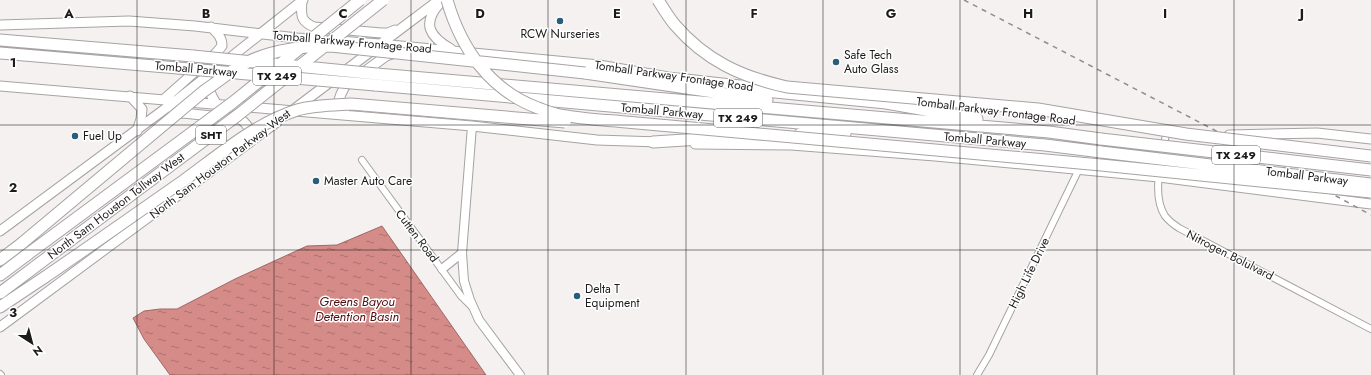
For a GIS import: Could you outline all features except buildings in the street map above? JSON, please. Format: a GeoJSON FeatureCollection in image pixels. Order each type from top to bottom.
{"type":"FeatureCollection","features":[{"type":"Feature","properties":{"kind":"highway","name":"North Sam Houston Tollway West"},"geometry":{"type":"LineString","coordinates":[[0,275],[232,103],[360,0]]}},
{"type":"Feature","properties":{"kind":"highway","name":"North Sam Houston Tollway West"},"geometry":{"type":"LineString","coordinates":[[0,293],[238,115],[382,0]]}},
{"type":"Feature","properties":{"kind":"highway"},"geometry":{"type":"LineString","coordinates":[[447,0],[467,48],[484,71],[498,86],[525,103],[555,114],[587,119],[1101,165],[1371,192]]}},
{"type":"Feature","properties":{"kind":"highway"},"geometry":{"type":"LineString","coordinates":[[658,0],[675,25],[704,52],[732,70],[761,81],[787,87],[1038,109],[1186,134],[1371,156]]}},
{"type":"Feature","properties":{"kind":"highway","name":"Tomball Parkway"},"geometry":{"type":"LineString","coordinates":[[0,40],[194,56],[376,79],[875,130],[1045,145],[1371,184]]}},
{"type":"Feature","properties":{"kind":"highway"},"geometry":{"type":"LineString","coordinates":[[0,260],[204,92],[233,70],[258,58],[284,49],[311,46],[331,46],[585,73],[878,117]]}},
{"type":"Feature","properties":{"kind":"highway","name":"Tomball Parkway"},"geometry":{"type":"LineString","coordinates":[[0,53],[178,68],[376,79],[878,117],[1049,132],[1101,140],[1371,170]]}},
{"type":"Feature","properties":{"kind":"highway"},"geometry":{"type":"LineString","coordinates":[[742,86],[765,91],[886,103],[1049,132]]}},
{"type":"Feature","properties":{"kind":"highway"},"geometry":{"type":"LineString","coordinates":[[0,307],[110,233],[242,138],[272,120],[297,110],[320,105],[351,104],[733,136],[770,138],[787,136]]}},
{"type":"Feature","properties":{"kind":"highway"},"geometry":{"type":"LineString","coordinates":[[654,142],[799,134],[846,134],[875,130]]}},
{"type":"Feature","properties":{"kind":"main road"},"geometry":{"type":"LineString","coordinates":[[303,0],[303,19],[307,24],[314,27],[381,33],[388,33],[400,28]]}},
{"type":"Feature","properties":{"kind":"main road"},"geometry":{"type":"LineString","coordinates":[[0,231],[154,118],[303,0]]}},
{"type":"Feature","properties":{"kind":"main road","name":"North Sam Houston Parkway West"},"geometry":{"type":"LineString","coordinates":[[0,327],[439,0]]}},
{"type":"Feature","properties":{"kind":"main road"},"geometry":{"type":"LineString","coordinates":[[443,0],[434,10],[430,20],[430,28],[439,42],[454,51]]}},
{"type":"Feature","properties":{"kind":"main road","name":"Tomball Parkway Frontage Road"},"geometry":{"type":"LineString","coordinates":[[0,24],[129,21],[262,33],[297,38],[380,44],[599,65],[668,78],[1028,113],[1166,134],[1224,136],[1317,133],[1371,139]]}},
{"type":"Feature","properties":{"kind":"main road"},"geometry":{"type":"LineString","coordinates":[[163,100],[222,46],[222,39],[219,34],[211,28]]}},
{"type":"Feature","properties":{"kind":"main road"},"geometry":{"type":"LineString","coordinates":[[337,41],[347,46],[352,55],[351,62],[343,72]]}},
{"type":"Feature","properties":{"kind":"main road"},"geometry":{"type":"LineString","coordinates":[[370,118],[345,109],[340,105],[339,100],[345,86],[386,56],[402,51],[424,48]]}},
{"type":"Feature","properties":{"kind":"main road"},"geometry":{"type":"LineString","coordinates":[[212,73],[208,85],[212,98],[217,105]]}},
{"type":"Feature","properties":{"kind":"main road"},"geometry":{"type":"LineString","coordinates":[[0,86],[472,126],[597,140],[791,145],[942,157],[1159,177],[1371,204]]}},
{"type":"Feature","properties":{"kind":"main road"},"geometry":{"type":"LineString","coordinates":[[130,96],[142,108],[142,119],[136,131]]}},
{"type":"Feature","properties":{"kind":"main road"},"geometry":{"type":"LineString","coordinates":[[154,118],[170,114],[183,113],[240,119],[246,123],[250,131],[249,138],[245,146]]}},
{"type":"Feature","properties":{"kind":"street","name":"Cutten Road"},"geometry":{"type":"LineString","coordinates":[[472,126],[462,253],[464,281],[470,300],[479,320],[520,375]]}},
{"type":"Feature","properties":{"kind":"street","name":"Nitrogen Bolulvard"},"geometry":{"type":"LineString","coordinates":[[1166,134],[1159,177],[1159,201],[1170,222],[1371,330]]}},
{"type":"Feature","properties":{"kind":"street","name":"Cutten Road"},"geometry":{"type":"LineString","coordinates":[[362,160],[461,296],[474,310]]}},
{"type":"Feature","properties":{"kind":"street","name":"High Life Drive"},"geometry":{"type":"LineString","coordinates":[[977,375],[1079,170]]}},
{"type":"Feature","properties":{"kind":"street"},"geometry":{"type":"LineString","coordinates":[[442,269],[462,253]]}},
{"type":"Feature","properties":{"kind":"water","name":"Greens Bayou Detention Basin"},"geometry":{"type":"Polygon","coordinates":[[[382,226],[486,375],[170,375],[144,339],[133,318],[144,311],[177,309],[235,279],[307,246],[337,245],[382,226]]]}},
{"type":"Feature","properties":{"kind":"railway"},"geometry":{"type":"LineString","coordinates":[[964,0],[1224,135],[1371,215]]}},
{"type":"Feature","properties":{"kind":"place","name":"RCW Nurseries"},"geometry":{"type":"Point","coordinates":[560,21]}},
{"type":"Feature","properties":{"kind":"place","name":"Safe Tech Auto Glass"},"geometry":{"type":"Point","coordinates":[836,62]}},
{"type":"Feature","properties":{"kind":"place","name":"Fuel Up"},"geometry":{"type":"Point","coordinates":[75,136]}},
{"type":"Feature","properties":{"kind":"place","name":"Master Auto Care"},"geometry":{"type":"Point","coordinates":[316,181]}},
{"type":"Feature","properties":{"kind":"place","name":"Delta T Equipment"},"geometry":{"type":"Point","coordinates":[577,296]}}]}
